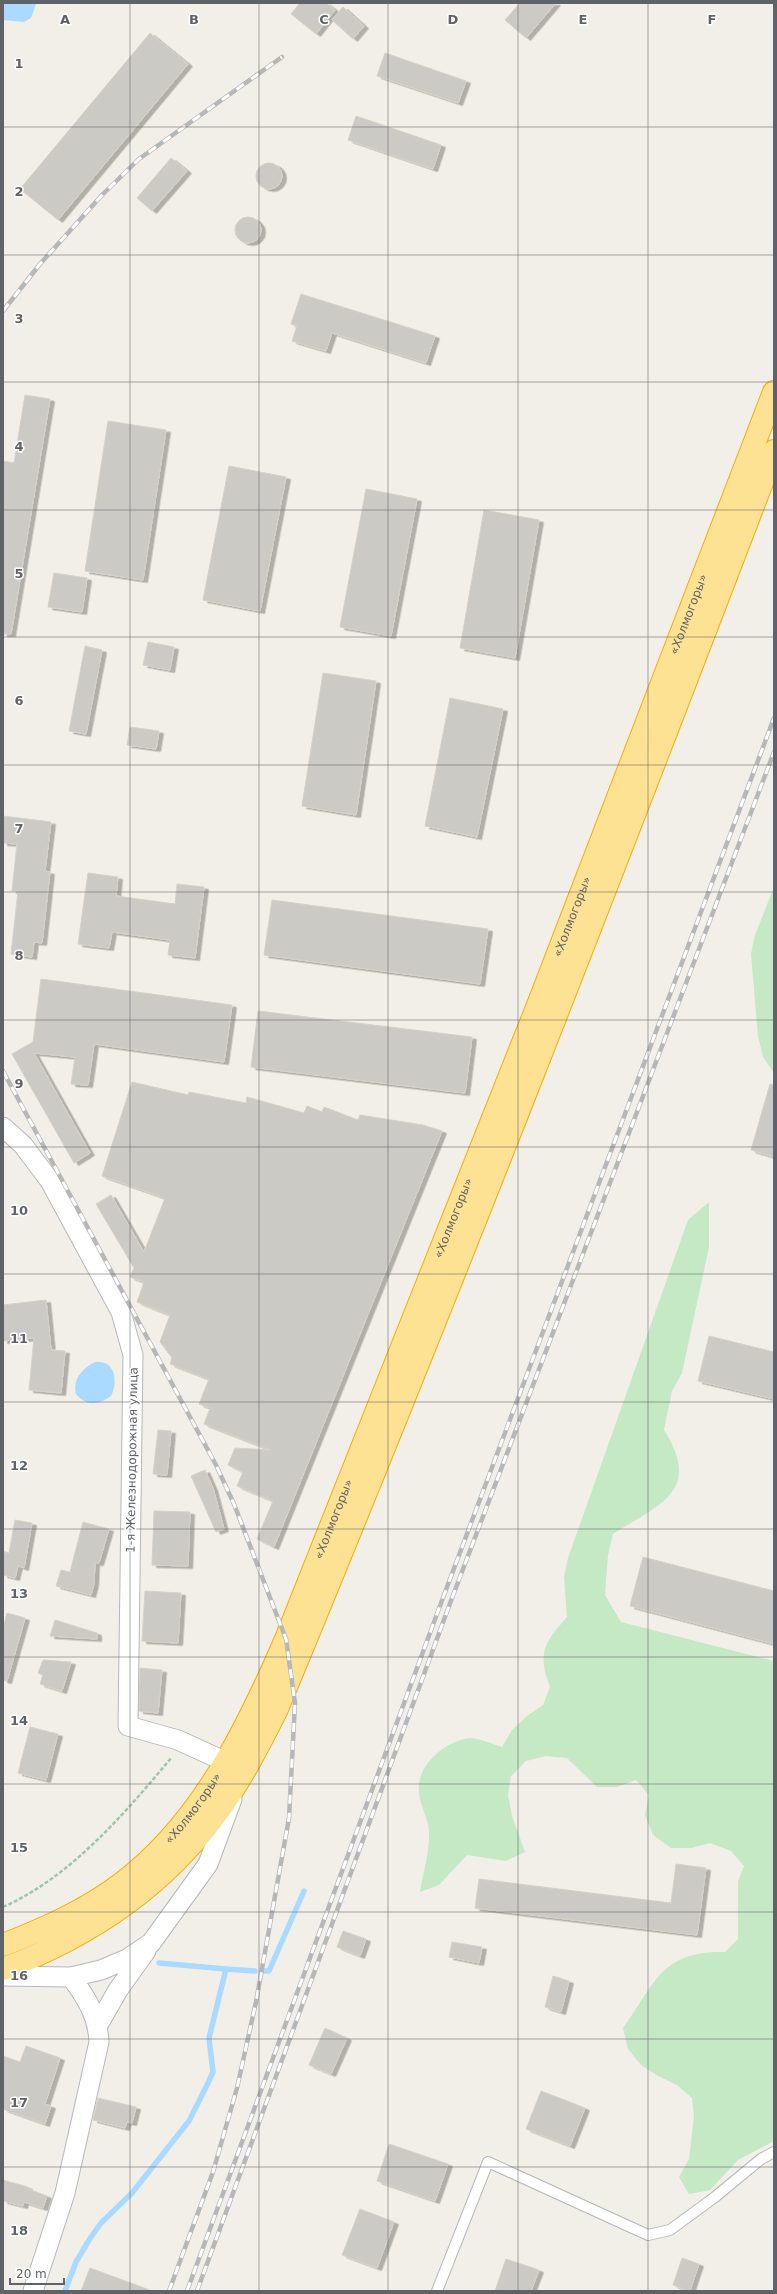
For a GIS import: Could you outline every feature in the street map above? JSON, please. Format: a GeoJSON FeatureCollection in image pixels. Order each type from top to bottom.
{"type":"FeatureCollection","features":[{"type":"Feature","properties":{"kind":"highway","name":"«Холмогоры»"},"geometry":{"type":"LineString","coordinates":[[3,1970],[48,1952],[78,1936],[116,1912],[140,1893],[199,1836],[217,1813],[253,1711],[286,1639],[540,1000],[774,392]]}},
{"type":"Feature","properties":{"kind":"highway","name":"«Холмогоры»"},"geometry":{"type":"LineString","coordinates":[[3,1946],[82,1909],[135,1873],[234,1768],[277,1709],[379,1465],[579,960],[774,451]]}},
{"type":"Feature","properties":{"kind":"street","name":"1-я Железнодорожная улица"},"geometry":{"type":"LineString","coordinates":[[3,1127],[23,1145],[50,1181],[121,1312],[133,1355],[128,1726],[184,1742],[234,1768]]}},
{"type":"Feature","properties":{"kind":"street"},"geometry":{"type":"LineString","coordinates":[[98,2025],[118,1990],[208,1864],[234,1768]]}},
{"type":"Feature","properties":{"kind":"street"},"geometry":{"type":"LineString","coordinates":[[3,1976],[71,1977],[101,1970],[127,1959],[151,1944]]}},
{"type":"Feature","properties":{"kind":"street"},"geometry":{"type":"LineString","coordinates":[[33,2291],[65,2193],[99,2042],[98,2025],[87,1998],[71,1977]]}},
{"type":"Feature","properties":{"kind":"lane"},"geometry":{"type":"LineString","coordinates":[[437,2291],[488,2162],[648,2235],[670,2230],[715,2197],[760,2159],[774,2152]]}},
{"type":"Feature","properties":{"kind":"path"},"geometry":{"type":"LineString","coordinates":[[3,1907],[16,1901],[56,1875],[80,1855],[151,1782],[184,1742]]}},
{"type":"Feature","properties":{"kind":"green space"},"geometry":{"type":"Polygon","coordinates":[[[774,887],[774,1073],[763,1057],[758,1036],[751,954],[755,935],[774,887]]]}},
{"type":"Feature","properties":{"kind":"green space"},"geometry":{"type":"Polygon","coordinates":[[[709,1202],[709,1247],[682,1373],[672,1391],[664,1430],[675,1451],[679,1468],[677,1482],[670,1494],[660,1504],[613,1534],[608,1555],[605,1595],[621,1622],[774,1661],[774,2141],[738,2160],[710,2190],[689,2194],[679,2177],[689,2159],[694,2117],[692,2098],[677,2085],[658,2076],[641,2065],[628,2049],[623,2028],[653,1984],[662,1973],[673,1964],[686,1957],[703,1953],[725,1952],[738,1939],[738,1881],[744,1866],[731,1851],[710,1843],[691,1848],[671,1848],[653,1835],[645,1815],[649,1795],[636,1780],[617,1787],[597,1787],[567,1758],[546,1756],[526,1761],[511,1776],[508,1795],[512,1816],[525,1852],[506,1861],[467,1855],[439,1885],[420,1892],[427,1854],[429,1827],[420,1798],[419,1784],[421,1775],[431,1759],[446,1746],[469,1738],[478,1739],[502,1747],[512,1730],[527,1716],[543,1705],[550,1687],[544,1665],[545,1649],[553,1634],[567,1617],[564,1577],[568,1558],[688,1220],[709,1202]]]}},
{"type":"Feature","properties":{"kind":"water"},"geometry":{"type":"Polygon","coordinates":[[[3,3],[36,4],[31,18],[24,22],[3,20],[3,3]]]}},
{"type":"Feature","properties":{"kind":"water"},"geometry":{"type":"Polygon","coordinates":[[[95,1362],[107,1364],[114,1373],[115,1379],[111,1396],[97,1403],[88,1403],[76,1394],[75,1389],[77,1379],[86,1367],[95,1362]]]}},
{"type":"Feature","properties":{"kind":"building"},"geometry":{"type":"Polygon","coordinates":[[[300,3],[326,3],[335,10],[316,34],[291,14],[300,3]]]}},
{"type":"Feature","properties":{"kind":"building"},"geometry":{"type":"Polygon","coordinates":[[[520,3],[556,3],[526,38],[505,20],[520,3]]]}},
{"type":"Feature","properties":{"kind":"building"},"geometry":{"type":"Polygon","coordinates":[[[343,7],[364,26],[353,39],[332,20],[343,7]]]}},
{"type":"Feature","properties":{"kind":"building"},"geometry":{"type":"Polygon","coordinates":[[[150,33],[188,64],[58,220],[20,189],[150,33]]]}},
{"type":"Feature","properties":{"kind":"building"},"geometry":{"type":"Polygon","coordinates":[[[385,53],[466,81],[458,103],[377,76],[385,53]]]}},
{"type":"Feature","properties":{"kind":"building"},"geometry":{"type":"Polygon","coordinates":[[[356,116],[441,145],[433,169],[348,140],[356,116]]]}},
{"type":"Feature","properties":{"kind":"building"},"geometry":{"type":"Polygon","coordinates":[[[171,158],[187,171],[152,211],[137,198],[171,158]]]}},
{"type":"Feature","properties":{"kind":"building"},"geometry":{"type":"Polygon","coordinates":[[[269,163],[278,167],[282,176],[278,185],[269,189],[260,185],[256,176],[260,167],[269,163]]]}},
{"type":"Feature","properties":{"kind":"building"},"geometry":{"type":"Polygon","coordinates":[[[248,217],[257,221],[261,230],[257,239],[248,243],[239,239],[235,230],[239,221],[248,217]]]}},
{"type":"Feature","properties":{"kind":"building"},"geometry":{"type":"Polygon","coordinates":[[[301,294],[435,336],[426,363],[332,333],[326,351],[292,341],[297,326],[291,324],[301,294]]]}},
{"type":"Feature","properties":{"kind":"building"},"geometry":{"type":"Polygon","coordinates":[[[25,395],[50,399],[11,634],[3,634],[3,461],[14,463],[25,395]]]}},
{"type":"Feature","properties":{"kind":"building"},"geometry":{"type":"Polygon","coordinates":[[[108,421],[166,430],[143,580],[85,571],[108,421]]]}},
{"type":"Feature","properties":{"kind":"building"},"geometry":{"type":"Polygon","coordinates":[[[229,466],[286,477],[260,611],[203,600],[229,466]]]}},
{"type":"Feature","properties":{"kind":"building"},"geometry":{"type":"Polygon","coordinates":[[[366,489],[417,499],[391,636],[340,627],[366,489]]]}},
{"type":"Feature","properties":{"kind":"building"},"geometry":{"type":"Polygon","coordinates":[[[484,510],[539,520],[515,658],[460,648],[484,510]]]}},
{"type":"Feature","properties":{"kind":"building"},"geometry":{"type":"Polygon","coordinates":[[[54,573],[87,578],[82,612],[48,607],[54,573]]]}},
{"type":"Feature","properties":{"kind":"building"},"geometry":{"type":"Polygon","coordinates":[[[148,642],[174,647],[170,670],[143,665],[148,642]]]}},
{"type":"Feature","properties":{"kind":"building"},"geometry":{"type":"Polygon","coordinates":[[[85,646],[102,650],[86,734],[69,731],[85,646]]]}},
{"type":"Feature","properties":{"kind":"building"},"geometry":{"type":"Polygon","coordinates":[[[323,673],[376,681],[356,815],[302,806],[323,673]]]}},
{"type":"Feature","properties":{"kind":"building"},"geometry":{"type":"Polygon","coordinates":[[[450,698],[503,709],[477,837],[425,826],[450,698]]]}},
{"type":"Feature","properties":{"kind":"building"},"geometry":{"type":"Polygon","coordinates":[[[130,727],[159,731],[156,749],[127,745],[130,727]]]}},
{"type":"Feature","properties":{"kind":"building"},"geometry":{"type":"Polygon","coordinates":[[[3,816],[51,822],[45,871],[50,872],[42,943],[34,942],[32,957],[11,954],[18,891],[12,891],[17,844],[3,843],[3,816]]]}},
{"type":"Feature","properties":{"kind":"building"},"geometry":{"type":"Polygon","coordinates":[[[88,873],[118,877],[116,896],[175,904],[177,884],[204,887],[195,958],[168,955],[170,940],[112,932],[109,948],[78,944],[88,873]]]}},
{"type":"Feature","properties":{"kind":"building"},"geometry":{"type":"Polygon","coordinates":[[[272,900],[488,929],[480,984],[264,955],[272,900]]]}},
{"type":"Feature","properties":{"kind":"building"},"geometry":{"type":"Polygon","coordinates":[[[41,979],[232,1005],[224,1062],[94,1044],[88,1085],[71,1084],[75,1057],[34,1053],[90,1153],[74,1163],[12,1054],[33,1042],[41,979]]]}},
{"type":"Feature","properties":{"kind":"building"},"geometry":{"type":"Polygon","coordinates":[[[258,1011],[472,1037],[465,1093],[251,1067],[258,1011]]]}},
{"type":"Feature","properties":{"kind":"building"},"geometry":{"type":"Polygon","coordinates":[[[132,1082],[188,1095],[189,1092],[246,1103],[247,1097],[304,1113],[307,1106],[322,1112],[324,1107],[358,1120],[360,1115],[423,1125],[442,1131],[274,1547],[257,1539],[273,1501],[237,1486],[243,1472],[228,1465],[235,1448],[271,1450],[204,1424],[210,1408],[199,1404],[209,1379],[170,1364],[172,1358],[160,1342],[170,1315],[137,1302],[144,1282],[130,1277],[134,1268],[96,1204],[111,1195],[144,1252],[165,1198],[102,1176],[132,1082]]]}},
{"type":"Feature","properties":{"kind":"building"},"geometry":{"type":"Polygon","coordinates":[[[770,1084],[774,1085],[774,1157],[751,1150],[770,1084]]]}},
{"type":"Feature","properties":{"kind":"building"},"geometry":{"type":"Polygon","coordinates":[[[46,1300],[51,1350],[65,1351],[61,1393],[29,1390],[34,1338],[3,1341],[3,1305],[46,1300]]]}},
{"type":"Feature","properties":{"kind":"building"},"geometry":{"type":"Polygon","coordinates":[[[709,1336],[774,1352],[774,1399],[698,1381],[709,1336]]]}},
{"type":"Feature","properties":{"kind":"building"},"geometry":{"type":"Polygon","coordinates":[[[158,1430],[171,1431],[167,1475],[153,1474],[158,1430]]]}},
{"type":"Feature","properties":{"kind":"building"},"geometry":{"type":"Polygon","coordinates":[[[205,1470],[213,1488],[224,1529],[216,1532],[191,1476],[205,1470]]]}},
{"type":"Feature","properties":{"kind":"building"},"geometry":{"type":"Polygon","coordinates":[[[154,1511],[190,1512],[188,1566],[152,1565],[154,1511]]]}},
{"type":"Feature","properties":{"kind":"building"},"geometry":{"type":"Polygon","coordinates":[[[15,1520],[32,1523],[24,1568],[18,1566],[15,1578],[3,1575],[3,1551],[9,1553],[15,1520]]]}},
{"type":"Feature","properties":{"kind":"building"},"geometry":{"type":"Polygon","coordinates":[[[83,1522],[109,1529],[99,1563],[95,1563],[94,1584],[91,1595],[56,1586],[61,1570],[70,1572],[83,1522]]]}},
{"type":"Feature","properties":{"kind":"building"},"geometry":{"type":"Polygon","coordinates":[[[643,1557],[774,1591],[774,1644],[630,1606],[643,1557]]]}},
{"type":"Feature","properties":{"kind":"building"},"geometry":{"type":"Polygon","coordinates":[[[145,1591],[181,1593],[178,1643],[142,1641],[145,1591]]]}},
{"type":"Feature","properties":{"kind":"building"},"geometry":{"type":"Polygon","coordinates":[[[7,1613],[25,1618],[7,1681],[3,1680],[3,1629],[7,1613]]]}},
{"type":"Feature","properties":{"kind":"building"},"geometry":{"type":"Polygon","coordinates":[[[55,1620],[97,1633],[97,1639],[50,1636],[55,1620]]]}},
{"type":"Feature","properties":{"kind":"building"},"geometry":{"type":"Polygon","coordinates":[[[43,1660],[71,1662],[62,1691],[40,1684],[43,1675],[38,1673],[43,1660]]]}},
{"type":"Feature","properties":{"kind":"building"},"geometry":{"type":"Polygon","coordinates":[[[140,1668],[162,1670],[158,1713],[139,1711],[140,1668]]]}},
{"type":"Feature","properties":{"kind":"building"},"geometry":{"type":"Polygon","coordinates":[[[30,1727],[58,1734],[46,1780],[18,1773],[30,1727]]]}},
{"type":"Feature","properties":{"kind":"building"},"geometry":{"type":"Polygon","coordinates":[[[676,1864],[706,1868],[697,1935],[475,1908],[479,1879],[671,1903],[676,1864]]]}},
{"type":"Feature","properties":{"kind":"building"},"geometry":{"type":"Polygon","coordinates":[[[343,1931],[366,1939],[360,1956],[337,1947],[343,1931]]]}},
{"type":"Feature","properties":{"kind":"building"},"geometry":{"type":"Polygon","coordinates":[[[452,1942],[482,1947],[479,1963],[449,1957],[452,1942]]]}},
{"type":"Feature","properties":{"kind":"building"},"geometry":{"type":"Polygon","coordinates":[[[553,1976],[569,1981],[561,2012],[545,2007],[553,1976]]]}},
{"type":"Feature","properties":{"kind":"building"},"geometry":{"type":"Polygon","coordinates":[[[325,2028],[347,2038],[331,2074],[309,2065],[325,2028]]]}},
{"type":"Feature","properties":{"kind":"building"},"geometry":{"type":"Polygon","coordinates":[[[26,2046],[60,2058],[45,2104],[51,2106],[45,2124],[3,2109],[3,2056],[20,2062],[26,2046]]]}},
{"type":"Feature","properties":{"kind":"building"},"geometry":{"type":"Polygon","coordinates":[[[541,2091],[585,2108],[570,2146],[526,2129],[541,2091]]]}},
{"type":"Feature","properties":{"kind":"building"},"geometry":{"type":"Polygon","coordinates":[[[98,2098],[136,2107],[132,2123],[127,2122],[125,2128],[93,2120],[98,2098]]]}},
{"type":"Feature","properties":{"kind":"building"},"geometry":{"type":"Polygon","coordinates":[[[389,2144],[448,2164],[435,2201],[377,2181],[389,2144]]]}},
{"type":"Feature","properties":{"kind":"building"},"geometry":{"type":"Polygon","coordinates":[[[3,2180],[28,2187],[28,2189],[47,2196],[43,2208],[24,2202],[23,2206],[3,2201],[3,2180]]]}},
{"type":"Feature","properties":{"kind":"building"},"geometry":{"type":"Polygon","coordinates":[[[360,2209],[394,2222],[377,2268],[342,2255],[360,2209]]]}},
{"type":"Feature","properties":{"kind":"building"},"geometry":{"type":"Polygon","coordinates":[[[682,2258],[699,2264],[690,2291],[673,2285],[682,2258]]]}},
{"type":"Feature","properties":{"kind":"building"},"geometry":{"type":"Polygon","coordinates":[[[506,2259],[539,2270],[531,2291],[495,2291],[506,2259]]]}},
{"type":"Feature","properties":{"kind":"building"},"geometry":{"type":"Polygon","coordinates":[[[90,2268],[147,2289],[147,2291],[81,2291],[90,2268]]]}},
{"type":"Feature","properties":{"kind":"waterway"},"geometry":{"type":"LineString","coordinates":[[263,1971],[269,1971],[304,1891]]}},
{"type":"Feature","properties":{"kind":"waterway"},"geometry":{"type":"LineString","coordinates":[[159,1963],[226,1969]]}},
{"type":"Feature","properties":{"kind":"waterway"},"geometry":{"type":"LineString","coordinates":[[65,2291],[76,2262],[101,2223],[132,2193],[189,2121],[213,2072],[209,2038],[226,1969],[255,1971]]}},
{"type":"Feature","properties":{"kind":"railway"},"geometry":{"type":"LineString","coordinates":[[3,311],[40,264],[103,194],[139,159],[282,57]]}},
{"type":"Feature","properties":{"kind":"railway"},"geometry":{"type":"LineString","coordinates":[[187,2291],[444,1595],[774,718]]}},
{"type":"Feature","properties":{"kind":"railway"},"geometry":{"type":"LineString","coordinates":[[197,2291],[452,1598],[774,752]]}},
{"type":"Feature","properties":{"kind":"railway"},"geometry":{"type":"LineString","coordinates":[[3,1071],[216,1465],[234,1504],[286,1639],[295,1703],[289,1818],[256,2002],[237,2088],[213,2172],[169,2291]]}}]}
